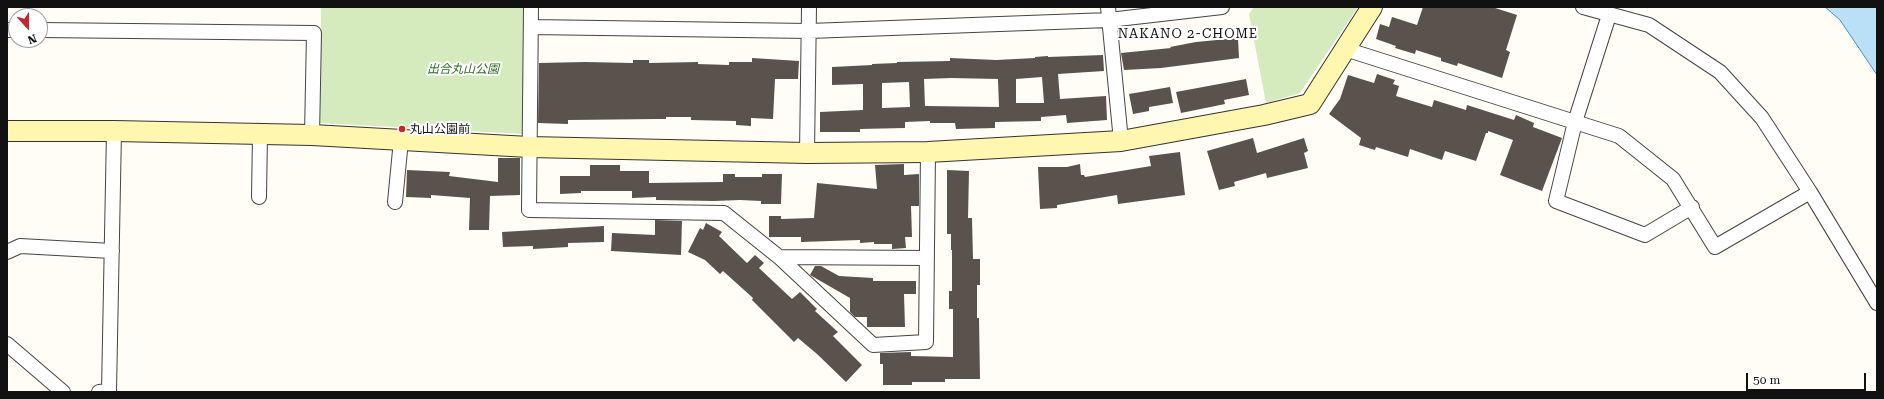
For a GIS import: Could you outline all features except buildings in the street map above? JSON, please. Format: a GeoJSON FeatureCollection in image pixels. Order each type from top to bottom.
{"type":"FeatureCollection","features":[{"type":"Feature","properties":{"kind":"street"},"geometry":{"type":"LineString","coordinates":[[531,7],[529,210],[724,213],[779,257],[873,345],[926,342],[928,152]]}},
{"type":"Feature","properties":{"kind":"street"},"geometry":{"type":"LineString","coordinates":[[807,153],[809,7]]}},
{"type":"Feature","properties":{"kind":"street"},"geometry":{"type":"LineString","coordinates":[[531,27],[809,31],[1222,7]]}},
{"type":"Feature","properties":{"kind":"street"},"geometry":{"type":"LineString","coordinates":[[7,131],[114,131],[312,135],[529,147],[807,153],[928,152],[1122,141],[1264,115],[1310,104],[1372,7]]}},
{"type":"Feature","properties":{"kind":"street"},"geometry":{"type":"LineString","coordinates":[[1583,7],[1649,25],[1720,72],[1762,118],[1810,192],[1877,304]]}},
{"type":"Feature","properties":{"kind":"street"},"geometry":{"type":"LineString","coordinates":[[1108,13],[1122,141]]}},
{"type":"Feature","properties":{"kind":"street"},"geometry":{"type":"LineString","coordinates":[[1609,15],[1575,122],[1556,200],[1645,236],[1692,207]]}},
{"type":"Feature","properties":{"kind":"street"},"geometry":{"type":"LineString","coordinates":[[48,30],[314,33],[312,135]]}},
{"type":"Feature","properties":{"kind":"street"},"geometry":{"type":"LineString","coordinates":[[1346,49],[1619,136],[1674,179],[1715,247],[1810,192]]}},
{"type":"Feature","properties":{"kind":"street"},"geometry":{"type":"LineString","coordinates":[[99,392],[109,391],[114,131]]}},
{"type":"Feature","properties":{"kind":"street"},"geometry":{"type":"LineString","coordinates":[[259,197],[260,134]]}},
{"type":"Feature","properties":{"kind":"street"},"geometry":{"type":"LineString","coordinates":[[395,202],[401,140]]}},
{"type":"Feature","properties":{"kind":"street"},"geometry":{"type":"LineString","coordinates":[[7,252],[20,246],[112,250]]}},
{"type":"Feature","properties":{"kind":"street"},"geometry":{"type":"LineString","coordinates":[[779,257],[927,258]]}},
{"type":"Feature","properties":{"kind":"street"},"geometry":{"type":"LineString","coordinates":[[7,344],[63,392]]}},
{"type":"Feature","properties":{"kind":"green space","name":"出合丸山公園"},"geometry":{"type":"Polygon","coordinates":[[[321,7],[525,7],[524,134],[320,123],[321,7]]]}},
{"type":"Feature","properties":{"kind":"green space"},"geometry":{"type":"Polygon","coordinates":[[[1254,7],[1358,7],[1300,93],[1266,103],[1249,14],[1254,7]]]}},
{"type":"Feature","properties":{"kind":"water"},"geometry":{"type":"Polygon","coordinates":[[[1825,7],[1877,7],[1877,75],[1840,20],[1825,7]]]}},
{"type":"Feature","properties":{"kind":"place","name":"丸山公園前"},"geometry":{"type":"Point","coordinates":[402,129]}},
{"type":"Feature","properties":{"kind":"district","name":"NAKANO 2-CHOME"},"geometry":{"type":"Point","coordinates":[1188,34]}}]}
